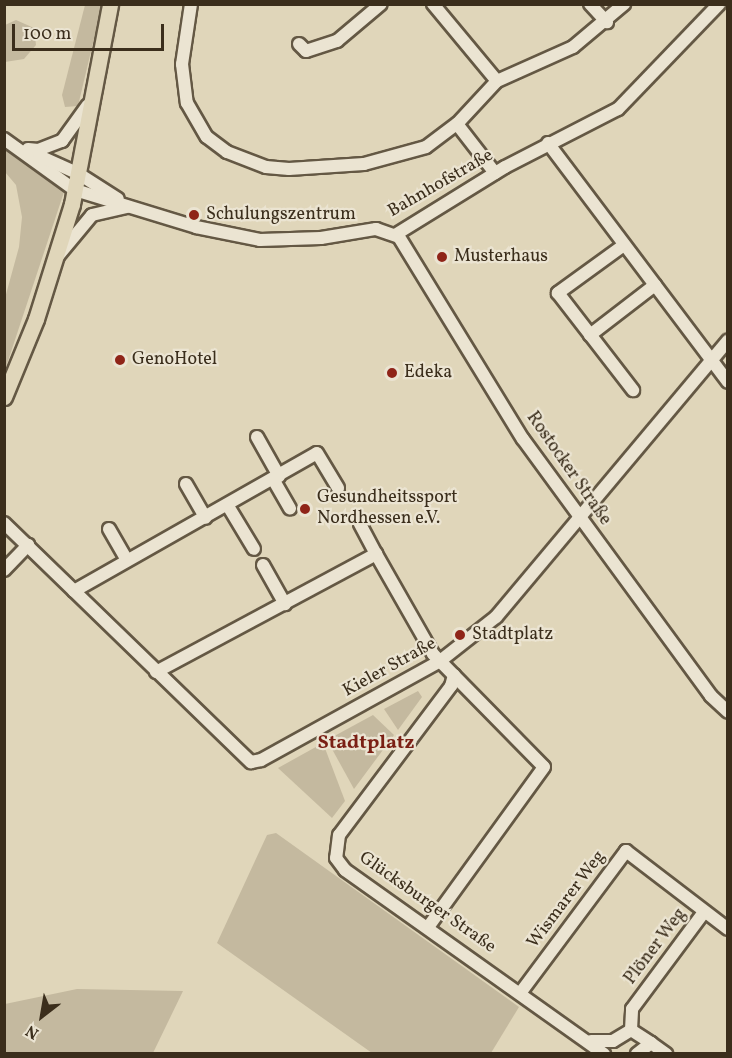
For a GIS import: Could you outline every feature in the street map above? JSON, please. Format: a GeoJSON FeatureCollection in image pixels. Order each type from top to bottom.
{"type":"FeatureCollection","features":[{"type":"Feature","properties":{"kind":"main road"},"geometry":{"type":"LineString","coordinates":[[4,397],[57,258],[79,174],[89,104],[110,4]]}},
{"type":"Feature","properties":{"kind":"street"},"geometry":{"type":"LineString","coordinates":[[191,4],[182,64],[187,103],[207,137],[245,161],[289,169],[364,164],[426,147],[457,124],[497,81],[573,47],[607,22],[624,4]]}},
{"type":"Feature","properties":{"kind":"street"},"geometry":{"type":"LineString","coordinates":[[299,44],[306,51],[337,41],[363,24],[381,4]]}},
{"type":"Feature","properties":{"kind":"street"},"geometry":{"type":"LineString","coordinates":[[433,4],[497,81]]}},
{"type":"Feature","properties":{"kind":"street"},"geometry":{"type":"LineString","coordinates":[[590,4],[607,22]]}},
{"type":"Feature","properties":{"kind":"street","name":"Bahnhofstraße"},"geometry":{"type":"LineString","coordinates":[[18,147],[75,190],[196,227],[260,240],[321,238],[376,230],[395,235],[548,143],[618,109],[719,4]]}},
{"type":"Feature","properties":{"kind":"street"},"geometry":{"type":"LineString","coordinates":[[18,147],[38,150],[52,147],[72,132],[89,104]]}},
{"type":"Feature","properties":{"kind":"street"},"geometry":{"type":"LineString","coordinates":[[457,124],[495,173]]}},
{"type":"Feature","properties":{"kind":"street"},"geometry":{"type":"LineString","coordinates":[[4,139],[79,174],[129,207]]}},
{"type":"Feature","properties":{"kind":"street"},"geometry":{"type":"LineString","coordinates":[[548,143],[728,382]]}},
{"type":"Feature","properties":{"kind":"street"},"geometry":{"type":"LineString","coordinates":[[57,258],[93,215],[129,207]]}},
{"type":"Feature","properties":{"kind":"street","name":"Rostocker Straße"},"geometry":{"type":"LineString","coordinates":[[395,235],[407,247],[523,439],[711,696],[728,712]]}},
{"type":"Feature","properties":{"kind":"street"},"geometry":{"type":"LineString","coordinates":[[624,245],[558,293],[633,390]]}},
{"type":"Feature","properties":{"kind":"street"},"geometry":{"type":"LineString","coordinates":[[591,335],[655,285]]}},
{"type":"Feature","properties":{"kind":"street","name":"Kieler Straße"},"geometry":{"type":"LineString","coordinates":[[4,523],[251,762],[440,661],[496,617],[728,341]]}},
{"type":"Feature","properties":{"kind":"street"},"geometry":{"type":"LineString","coordinates":[[257,437],[290,509]]}},
{"type":"Feature","properties":{"kind":"street"},"geometry":{"type":"LineString","coordinates":[[74,591],[228,506],[317,453],[338,488]]}},
{"type":"Feature","properties":{"kind":"street"},"geometry":{"type":"LineString","coordinates":[[186,484],[206,518]]}},
{"type":"Feature","properties":{"kind":"street"},"geometry":{"type":"LineString","coordinates":[[228,506],[254,549]]}},
{"type":"Feature","properties":{"kind":"street"},"geometry":{"type":"LineString","coordinates":[[360,524],[440,661],[544,767],[429,926]]}},
{"type":"Feature","properties":{"kind":"street"},"geometry":{"type":"LineString","coordinates":[[109,529],[127,560]]}},
{"type":"Feature","properties":{"kind":"street"},"geometry":{"type":"LineString","coordinates":[[4,570],[28,545]]}},
{"type":"Feature","properties":{"kind":"street"},"geometry":{"type":"LineString","coordinates":[[156,672],[376,554]]}},
{"type":"Feature","properties":{"kind":"street"},"geometry":{"type":"LineString","coordinates":[[263,565],[285,604]]}},
{"type":"Feature","properties":{"kind":"street","name":"Glücksburger Straße"},"geometry":{"type":"LineString","coordinates":[[454,675],[451,686],[335,846],[336,858],[345,870],[429,926],[591,1041],[604,1053]]}},
{"type":"Feature","properties":{"kind":"street","name":"Wismarer Weg"},"geometry":{"type":"LineString","coordinates":[[521,992],[626,851],[704,912]]}},
{"type":"Feature","properties":{"kind":"street","name":"Plöner Weg"},"geometry":{"type":"LineString","coordinates":[[631,1030],[632,1009],[704,912],[728,929]]}},
{"type":"Feature","properties":{"kind":"street"},"geometry":{"type":"LineString","coordinates":[[591,1041],[613,1041],[631,1030],[666,1053]]}},
{"type":"Feature","properties":{"kind":"street"},"geometry":{"type":"LineString","coordinates":[[637,1053],[651,1043]]}},
{"type":"Feature","properties":{"kind":"shaded area"},"geometry":{"type":"Polygon","coordinates":[[[85,5],[102,5],[78,106],[65,107],[62,95],[85,5]]]}},
{"type":"Feature","properties":{"kind":"shaded area"},"geometry":{"type":"Polygon","coordinates":[[[16,20],[34,28],[36,45],[24,59],[5,62],[5,25],[16,20]]]}},
{"type":"Feature","properties":{"kind":"shaded area"},"geometry":{"type":"Polygon","coordinates":[[[5,144],[65,189],[5,370],[5,298],[19,247],[22,217],[16,185],[5,172],[5,144]]]}},
{"type":"Feature","properties":{"kind":"shaded area"},"geometry":{"type":"Polygon","coordinates":[[[418,691],[422,697],[398,730],[384,709],[418,691]]]}},
{"type":"Feature","properties":{"kind":"shaded area"},"geometry":{"type":"Polygon","coordinates":[[[373,715],[394,735],[354,789],[327,740],[373,715]]]}},
{"type":"Feature","properties":{"kind":"shaded area"},"geometry":{"type":"Polygon","coordinates":[[[323,743],[345,801],[332,818],[278,768],[323,743]]]}},
{"type":"Feature","properties":{"kind":"shaded area"},"geometry":{"type":"Polygon","coordinates":[[[276,833],[519,1007],[491,1053],[372,1053],[217,943],[267,835],[276,833]]]}},
{"type":"Feature","properties":{"kind":"shaded area"},"geometry":{"type":"Polygon","coordinates":[[[77,989],[183,991],[153,1053],[5,1053],[5,1004],[77,989]]]}},
{"type":"Feature","properties":{"kind":"place","name":"Schulungszentrum"},"geometry":{"type":"Point","coordinates":[194,215]}},
{"type":"Feature","properties":{"kind":"place","name":"Musterhaus"},"geometry":{"type":"Point","coordinates":[442,257]}},
{"type":"Feature","properties":{"kind":"place","name":"GenoHotel"},"geometry":{"type":"Point","coordinates":[120,360]}},
{"type":"Feature","properties":{"kind":"place","name":"Edeka"},"geometry":{"type":"Point","coordinates":[392,373]}},
{"type":"Feature","properties":{"kind":"place","name":"Gesundheitssport Nordhessen e.V."},"geometry":{"type":"Point","coordinates":[305,509]}},
{"type":"Feature","properties":{"kind":"place","name":"Stadtplatz"},"geometry":{"type":"Point","coordinates":[460,635]}},
{"type":"Feature","properties":{"kind":"district","name":"Stadtplatz"},"geometry":{"type":"Point","coordinates":[366,743]}}]}
